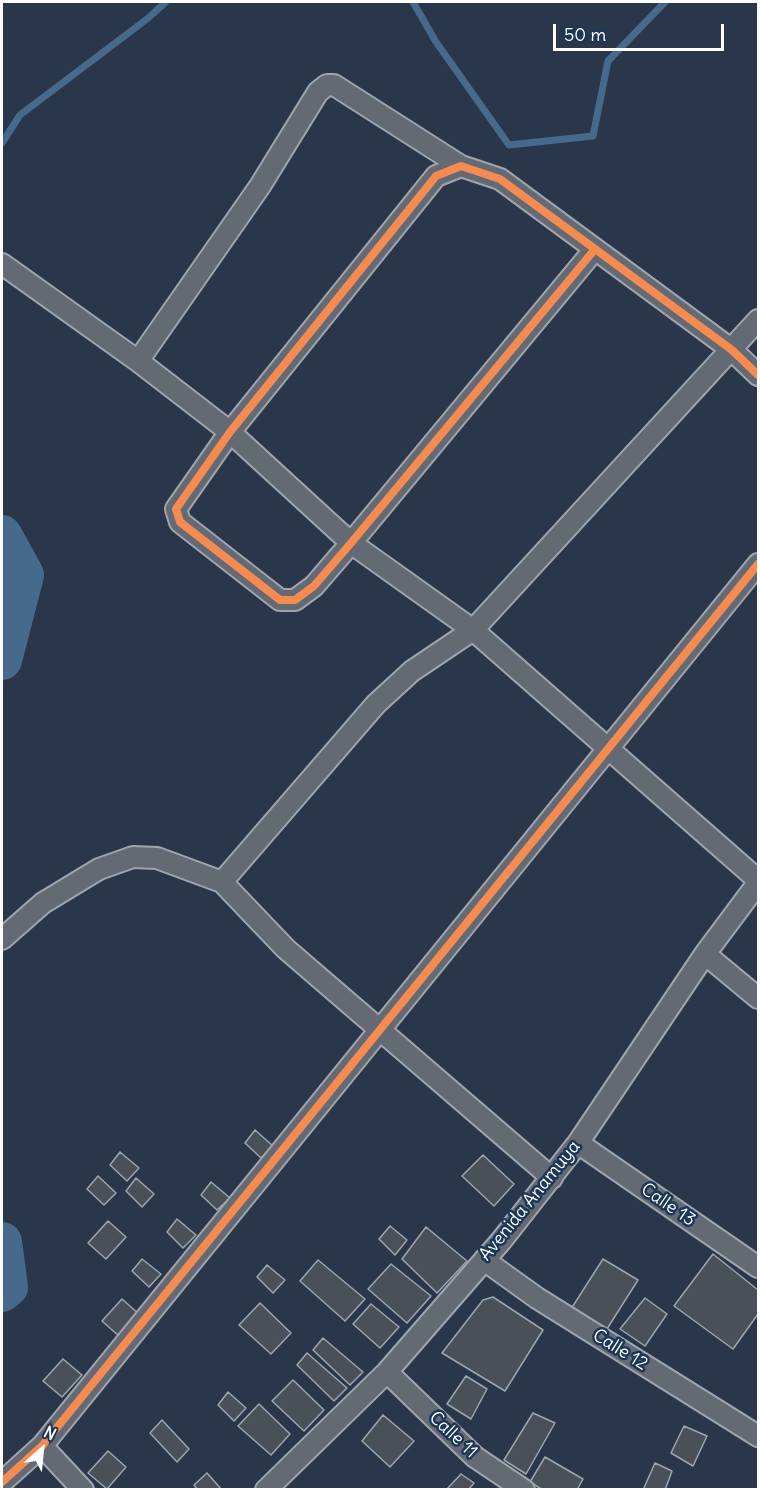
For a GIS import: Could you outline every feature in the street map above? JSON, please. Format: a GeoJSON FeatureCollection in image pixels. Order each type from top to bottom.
{"type":"FeatureCollection","features":[{"type":"Feature","properties":{"kind":"street"},"geometry":{"type":"LineString","coordinates":[[138,361],[260,186],[318,92],[327,85],[334,85],[461,166],[500,179],[732,350],[759,375]]}},
{"type":"Feature","properties":{"kind":"street"},"geometry":{"type":"LineString","coordinates":[[461,166],[436,176],[230,432],[176,509],[180,522],[280,600],[295,600],[314,586],[595,249]]}},
{"type":"Feature","properties":{"kind":"street"},"geometry":{"type":"LineString","coordinates":[[2,264],[138,361],[230,432],[351,543],[473,630],[759,881]]}},
{"type":"Feature","properties":{"kind":"street"},"geometry":{"type":"LineString","coordinates":[[222,882],[376,704],[412,671],[473,630],[759,320]]}},
{"type":"Feature","properties":{"kind":"street"},"geometry":{"type":"LineString","coordinates":[[2,1482],[42,1446],[381,1030],[606,749],[759,564]]}},
{"type":"Feature","properties":{"kind":"street"},"geometry":{"type":"LineString","coordinates":[[2,939],[42,903],[99,869],[133,857],[157,858],[222,882],[286,949],[552,1178]]}},
{"type":"Feature","properties":{"kind":"street","name":"Avenida Anamuya"},"geometry":{"type":"LineString","coordinates":[[266,1490],[387,1372],[552,1178],[705,954],[759,881]]}},
{"type":"Feature","properties":{"kind":"street"},"geometry":{"type":"LineString","coordinates":[[705,954],[759,998]]}},
{"type":"Feature","properties":{"kind":"street","name":"Calle 13"},"geometry":{"type":"LineString","coordinates":[[578,1143],[759,1267]]}},
{"type":"Feature","properties":{"kind":"street","name":"Calle 12"},"geometry":{"type":"LineString","coordinates":[[484,1260],[537,1298],[759,1436]]}},
{"type":"Feature","properties":{"kind":"street","name":"Calle 11"},"geometry":{"type":"LineString","coordinates":[[387,1372],[475,1457],[525,1490]]}},
{"type":"Feature","properties":{"kind":"street"},"geometry":{"type":"LineString","coordinates":[[42,1446],[83,1490]]}},
{"type":"Feature","properties":{"kind":"building"},"geometry":{"type":"Polygon","coordinates":[[[255,1130],[273,1146],[261,1158],[245,1143],[255,1130]]]}},
{"type":"Feature","properties":{"kind":"building"},"geometry":{"type":"Polygon","coordinates":[[[120,1152],[139,1168],[127,1181],[110,1165],[120,1152]]]}},
{"type":"Feature","properties":{"kind":"building"},"geometry":{"type":"Polygon","coordinates":[[[483,1155],[514,1184],[494,1206],[462,1176],[483,1155]]]}},
{"type":"Feature","properties":{"kind":"building"},"geometry":{"type":"Polygon","coordinates":[[[98,1176],[116,1193],[104,1205],[87,1189],[98,1176]]]}},
{"type":"Feature","properties":{"kind":"building"},"geometry":{"type":"Polygon","coordinates":[[[136,1178],[154,1194],[142,1207],[126,1191],[136,1178]]]}},
{"type":"Feature","properties":{"kind":"building"},"geometry":{"type":"Polygon","coordinates":[[[211,1182],[230,1198],[217,1210],[201,1195],[211,1182]]]}},
{"type":"Feature","properties":{"kind":"building"},"geometry":{"type":"Polygon","coordinates":[[[177,1219],[196,1235],[183,1248],[167,1232],[177,1219]]]}},
{"type":"Feature","properties":{"kind":"building"},"geometry":{"type":"Polygon","coordinates":[[[108,1221],[126,1237],[106,1259],[88,1243],[108,1221]]]}},
{"type":"Feature","properties":{"kind":"building"},"geometry":{"type":"Polygon","coordinates":[[[390,1226],[407,1240],[395,1255],[379,1239],[390,1226]]]}},
{"type":"Feature","properties":{"kind":"building"},"geometry":{"type":"Polygon","coordinates":[[[426,1227],[467,1261],[437,1293],[402,1259],[426,1227]]]}},
{"type":"Feature","properties":{"kind":"building"},"geometry":{"type":"Polygon","coordinates":[[[713,1254],[758,1290],[758,1314],[733,1349],[674,1306],[713,1254]]]}},
{"type":"Feature","properties":{"kind":"building"},"geometry":{"type":"Polygon","coordinates":[[[142,1259],[161,1274],[149,1287],[132,1271],[142,1259]]]}},
{"type":"Feature","properties":{"kind":"building"},"geometry":{"type":"Polygon","coordinates":[[[603,1259],[638,1280],[605,1332],[571,1309],[603,1259]]]}},
{"type":"Feature","properties":{"kind":"building"},"geometry":{"type":"Polygon","coordinates":[[[318,1260],[365,1299],[345,1321],[300,1281],[318,1260]]]}},
{"type":"Feature","properties":{"kind":"building"},"geometry":{"type":"Polygon","coordinates":[[[391,1264],[431,1296],[407,1323],[368,1289],[391,1264]]]}},
{"type":"Feature","properties":{"kind":"building"},"geometry":{"type":"Polygon","coordinates":[[[267,1265],[285,1280],[273,1293],[257,1277],[267,1265]]]}},
{"type":"Feature","properties":{"kind":"building"},"geometry":{"type":"Polygon","coordinates":[[[493,1297],[543,1330],[505,1391],[442,1353],[483,1300],[493,1297]]]}},
{"type":"Feature","properties":{"kind":"building"},"geometry":{"type":"Polygon","coordinates":[[[645,1298],[667,1314],[645,1346],[620,1329],[645,1298]]]}},
{"type":"Feature","properties":{"kind":"building"},"geometry":{"type":"Polygon","coordinates":[[[122,1299],[140,1315],[120,1337],[102,1321],[122,1299]]]}},
{"type":"Feature","properties":{"kind":"building"},"geometry":{"type":"Polygon","coordinates":[[[260,1303],[291,1333],[271,1354],[239,1325],[260,1303]]]}},
{"type":"Feature","properties":{"kind":"building"},"geometry":{"type":"Polygon","coordinates":[[[371,1304],[399,1327],[380,1348],[353,1324],[371,1304]]]}},
{"type":"Feature","properties":{"kind":"building"},"geometry":{"type":"Polygon","coordinates":[[[323,1338],[363,1372],[350,1385],[313,1350],[323,1338]]]}},
{"type":"Feature","properties":{"kind":"building"},"geometry":{"type":"Polygon","coordinates":[[[307,1353],[347,1388],[334,1401],[297,1365],[307,1353]]]}},
{"type":"Feature","properties":{"kind":"building"},"geometry":{"type":"Polygon","coordinates":[[[63,1359],[82,1375],[62,1397],[43,1381],[63,1359]]]}},
{"type":"Feature","properties":{"kind":"building"},"geometry":{"type":"Polygon","coordinates":[[[466,1376],[487,1389],[471,1419],[447,1404],[466,1376]]]}},
{"type":"Feature","properties":{"kind":"building"},"geometry":{"type":"Polygon","coordinates":[[[293,1380],[324,1410],[304,1431],[272,1401],[293,1380]]]}},
{"type":"Feature","properties":{"kind":"building"},"geometry":{"type":"Polygon","coordinates":[[[228,1392],[246,1408],[234,1421],[218,1405],[228,1392]]]}},
{"type":"Feature","properties":{"kind":"building"},"geometry":{"type":"Polygon","coordinates":[[[259,1404],[290,1434],[271,1455],[238,1426],[259,1404]]]}},
{"type":"Feature","properties":{"kind":"building"},"geometry":{"type":"Polygon","coordinates":[[[533,1413],[555,1423],[526,1474],[504,1460],[533,1413]]]}},
{"type":"Feature","properties":{"kind":"building"},"geometry":{"type":"Polygon","coordinates":[[[383,1415],[414,1441],[390,1467],[362,1441],[383,1415]]]}},
{"type":"Feature","properties":{"kind":"building"},"geometry":{"type":"Polygon","coordinates":[[[162,1420],[189,1449],[177,1462],[150,1433],[162,1420]]]}},
{"type":"Feature","properties":{"kind":"building"},"geometry":{"type":"Polygon","coordinates":[[[684,1426],[707,1436],[693,1466],[671,1453],[684,1426]]]}},
{"type":"Feature","properties":{"kind":"building"},"geometry":{"type":"Polygon","coordinates":[[[108,1451],[126,1467],[107,1489],[88,1473],[108,1451]]]}},
{"type":"Feature","properties":{"kind":"building"},"geometry":{"type":"Polygon","coordinates":[[[545,1457],[583,1479],[577,1490],[543,1490],[530,1482],[545,1457]]]}},
{"type":"Feature","properties":{"kind":"building"},"geometry":{"type":"Polygon","coordinates":[[[655,1463],[672,1471],[665,1490],[643,1490],[655,1463]]]}},
{"type":"Feature","properties":{"kind":"building"},"geometry":{"type":"Polygon","coordinates":[[[207,1473],[222,1490],[198,1490],[194,1485],[207,1473]]]}},
{"type":"Feature","properties":{"kind":"building"},"geometry":{"type":"Polygon","coordinates":[[[461,1474],[474,1483],[468,1490],[446,1490],[461,1474]]]}},
{"type":"Feature","properties":{"kind":"waterway"},"geometry":{"type":"LineString","coordinates":[[2,143],[20,115],[147,19],[166,2]]}},
{"type":"Feature","properties":{"kind":"waterway"},"geometry":{"type":"LineString","coordinates":[[413,2],[436,42],[509,145],[593,136],[608,61],[665,2]]}},
{"type":"Feature","properties":{"kind":"waterway"},"geometry":{"type":"LineString","coordinates":[[2,535],[24,575],[2,660]]}},
{"type":"Feature","properties":{"kind":"waterway"},"geometry":{"type":"LineString","coordinates":[[2,1242],[8,1287],[2,1292]]}},
{"type":"Feature","properties":{"kind":"cycle path"},"geometry":{"type":"LineString","coordinates":[[595,249],[351,543],[314,586],[295,600],[280,600],[180,522],[176,509],[230,432],[436,176],[461,166],[500,179],[595,249],[732,350],[758,375]]}},
{"type":"Feature","properties":{"kind":"cycle path"},"geometry":{"type":"LineString","coordinates":[[2,1482],[42,1446],[758,564]]}}]}
